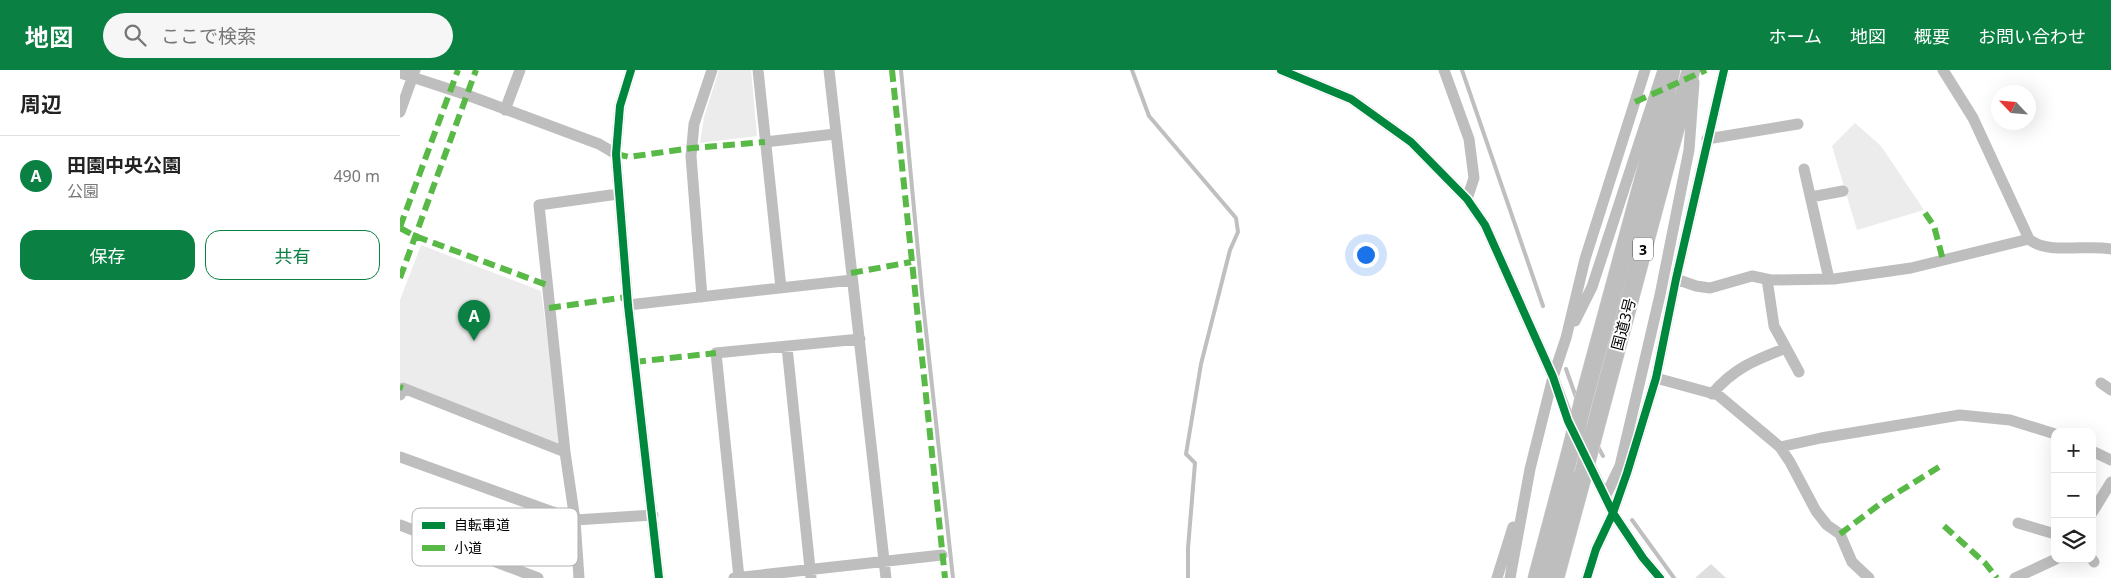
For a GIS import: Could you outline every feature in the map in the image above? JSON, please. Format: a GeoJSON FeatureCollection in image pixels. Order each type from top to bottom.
{"type":"FeatureCollection","features":[{"type":"Feature","properties":{"kind":"highway","name":"国道3号"},"geometry":{"type":"LineString","coordinates":[[1537,578],[1582,402],[1663,107],[1671,70]]}},
{"type":"Feature","properties":{"kind":"highway","name":"国道3号"},"geometry":{"type":"LineString","coordinates":[[1555,578],[1691,70]]}},
{"type":"Feature","properties":{"kind":"street"},"geometry":{"type":"LineString","coordinates":[[505,110],[520,70]]}},
{"type":"Feature","properties":{"kind":"street"},"geometry":{"type":"LineString","coordinates":[[631,70],[620,106],[616,154],[618,194],[628,305],[659,578]]}},
{"type":"Feature","properties":{"kind":"street"},"geometry":{"type":"LineString","coordinates":[[702,297],[692,156],[694,124],[712,70]]}},
{"type":"Feature","properties":{"kind":"street"},"geometry":{"type":"LineString","coordinates":[[758,70],[781,288]]}},
{"type":"Feature","properties":{"kind":"street"},"geometry":{"type":"LineString","coordinates":[[829,70],[886,578]]}},
{"type":"Feature","properties":{"kind":"street"},"geometry":{"type":"LineString","coordinates":[[1281,70],[1351,99],[1411,142],[1466,199],[1485,225],[1553,376],[1568,421],[1613,513],[1643,558],[1660,578]]}},
{"type":"Feature","properties":{"kind":"street"},"geometry":{"type":"LineString","coordinates":[[1444,70],[1469,139],[1474,178],[1466,199]]}},
{"type":"Feature","properties":{"kind":"street"},"geometry":{"type":"LineString","coordinates":[[1497,578],[1530,469],[1553,376],[1566,338],[1585,259],[1646,70]]}},
{"type":"Feature","properties":{"kind":"street"},"geometry":{"type":"LineString","coordinates":[[1566,338],[1592,287],[1663,70]]}},
{"type":"Feature","properties":{"kind":"street"},"geometry":{"type":"LineString","coordinates":[[1605,497],[1620,466],[1660,295],[1689,150],[1695,70]]}},
{"type":"Feature","properties":{"kind":"street"},"geometry":{"type":"LineString","coordinates":[[1587,578],[1596,549],[1613,513],[1656,378],[1676,279],[1724,70]]}},
{"type":"Feature","properties":{"kind":"street"},"geometry":{"type":"LineString","coordinates":[[1943,70],[1973,118],[2029,239],[2035,244],[2046,247],[2111,250]]}},
{"type":"Feature","properties":{"kind":"street"},"geometry":{"type":"LineString","coordinates":[[400,73],[414,74],[599,144],[616,154]]}},
{"type":"Feature","properties":{"kind":"street"},"geometry":{"type":"LineString","coordinates":[[400,112],[414,74]]}},
{"type":"Feature","properties":{"kind":"street"},"geometry":{"type":"LineString","coordinates":[[1707,139],[1798,124]]}},
{"type":"Feature","properties":{"kind":"street"},"geometry":{"type":"LineString","coordinates":[[765,142],[835,134]]}},
{"type":"Feature","properties":{"kind":"street"},"geometry":{"type":"LineString","coordinates":[[1804,169],[1829,279]]}},
{"type":"Feature","properties":{"kind":"street"},"geometry":{"type":"LineString","coordinates":[[1810,197],[1842,191]]}},
{"type":"Feature","properties":{"kind":"street"},"geometry":{"type":"LineString","coordinates":[[573,508],[565,452],[539,205],[618,194]]}},
{"type":"Feature","properties":{"kind":"street"},"geometry":{"type":"LineString","coordinates":[[1676,279],[1696,286],[1710,288],[1752,276],[1767,279],[1829,279],[1911,268],[2029,239]]}},
{"type":"Feature","properties":{"kind":"street"},"geometry":{"type":"LineString","coordinates":[[1767,279],[1774,326],[1799,372]]}},
{"type":"Feature","properties":{"kind":"street"},"geometry":{"type":"LineString","coordinates":[[628,305],[852,280]]}},
{"type":"Feature","properties":{"kind":"street"},"geometry":{"type":"LineString","coordinates":[[739,578],[716,354],[860,339]]}},
{"type":"Feature","properties":{"kind":"street"},"geometry":{"type":"LineString","coordinates":[[787,347],[810,574]]}},
{"type":"Feature","properties":{"kind":"street"},"geometry":{"type":"LineString","coordinates":[[1712,394],[1725,378],[1753,361],[1786,348]]}},
{"type":"Feature","properties":{"kind":"street"},"geometry":{"type":"LineString","coordinates":[[1656,378],[1718,395],[1780,448],[1790,462],[1816,511],[1827,525],[1840,534],[1852,562],[1869,578]]}},
{"type":"Feature","properties":{"kind":"street"},"geometry":{"type":"LineString","coordinates":[[2101,383],[2111,390]]}},
{"type":"Feature","properties":{"kind":"street"},"geometry":{"type":"LineString","coordinates":[[400,395],[403,388],[565,452]]}},
{"type":"Feature","properties":{"kind":"street"},"geometry":{"type":"LineString","coordinates":[[1780,448],[1821,438],[1960,416],[2010,420],[2051,433]]}},
{"type":"Feature","properties":{"kind":"street"},"geometry":{"type":"LineString","coordinates":[[2096,453],[2111,460]]}},
{"type":"Feature","properties":{"kind":"street"},"geometry":{"type":"LineString","coordinates":[[400,457],[542,508]]}},
{"type":"Feature","properties":{"kind":"street"},"geometry":{"type":"LineString","coordinates":[[1510,578],[1530,469]]}},
{"type":"Feature","properties":{"kind":"street"},"geometry":{"type":"LineString","coordinates":[[2096,506],[2111,482]]}},
{"type":"Feature","properties":{"kind":"street"},"geometry":{"type":"LineString","coordinates":[[578,520],[653,515]]}},
{"type":"Feature","properties":{"kind":"street"},"geometry":{"type":"LineString","coordinates":[[2018,523],[2051,533]]}},
{"type":"Feature","properties":{"kind":"street"},"geometry":{"type":"LineString","coordinates":[[400,525],[412,530]]}},
{"type":"Feature","properties":{"kind":"street"},"geometry":{"type":"LineString","coordinates":[[1593,578],[1596,549]]}},
{"type":"Feature","properties":{"kind":"street"},"geometry":{"type":"LineString","coordinates":[[734,578],[810,574],[942,555]]}},
{"type":"Feature","properties":{"kind":"street"},"geometry":{"type":"LineString","coordinates":[[2015,578],[2051,561]]}},
{"type":"Feature","properties":{"kind":"street"},"geometry":{"type":"LineString","coordinates":[[578,564],[579,578]]}},
{"type":"Feature","properties":{"kind":"street"},"geometry":{"type":"LineString","coordinates":[[507,566],[538,578]]}},
{"type":"Feature","properties":{"kind":"shaded area"},"geometry":{"type":"Polygon","coordinates":[[[719,70],[751,70],[757,136],[700,143],[704,117],[719,70]]]}},
{"type":"Feature","properties":{"kind":"shaded area"},"geometry":{"type":"Polygon","coordinates":[[[1855,123],[1881,146],[1924,210],[1857,230],[1832,146],[1855,123]]]}},
{"type":"Feature","properties":{"kind":"shaded area"},"geometry":{"type":"Polygon","coordinates":[[[421,245],[541,291],[562,446],[400,383],[400,300],[421,245]]]}},
{"type":"Feature","properties":{"kind":"building"},"geometry":{"type":"Polygon","coordinates":[[[1711,564],[1726,578],[1695,578],[1711,564]]]}},
{"type":"Feature","properties":{"kind":"waterway"},"geometry":{"type":"LineString","coordinates":[[901,70],[922,294],[953,578]]}},
{"type":"Feature","properties":{"kind":"waterway"},"geometry":{"type":"LineString","coordinates":[[1132,70],[1149,116],[1236,218],[1238,232],[1230,250],[1201,364],[1186,454],[1195,463],[1188,548],[1188,578]]}},
{"type":"Feature","properties":{"kind":"waterway"},"geometry":{"type":"LineString","coordinates":[[1462,70],[1543,306]]}},
{"type":"Feature","properties":{"kind":"waterway"},"geometry":{"type":"LineString","coordinates":[[1566,369],[1577,400]]}},
{"type":"Feature","properties":{"kind":"waterway"},"geometry":{"type":"LineString","coordinates":[[1597,445],[1603,456]]}},
{"type":"Feature","properties":{"kind":"waterway"},"geometry":{"type":"LineString","coordinates":[[1632,520],[1674,578]]}},
{"type":"Feature","properties":{"kind":"marked path"},"geometry":{"type":"LineString","coordinates":[[400,227],[458,70]]}},
{"type":"Feature","properties":{"kind":"marked path"},"geometry":{"type":"LineString","coordinates":[[400,278],[476,70]]}},
{"type":"Feature","properties":{"kind":"marked path"},"geometry":{"type":"LineString","coordinates":[[892,70],[945,578]]}},
{"type":"Feature","properties":{"kind":"marked path"},"geometry":{"type":"LineString","coordinates":[[1635,102],[1706,70]]}},
{"type":"Feature","properties":{"kind":"marked path"},"geometry":{"type":"LineString","coordinates":[[616,154],[629,157],[692,148],[765,142]]}},
{"type":"Feature","properties":{"kind":"marked path"},"geometry":{"type":"LineString","coordinates":[[1925,213],[1934,226],[1943,260]]}},
{"type":"Feature","properties":{"kind":"marked path"},"geometry":{"type":"LineString","coordinates":[[400,228],[415,236],[547,285]]}},
{"type":"Feature","properties":{"kind":"marked path"},"geometry":{"type":"LineString","coordinates":[[851,273],[911,262]]}},
{"type":"Feature","properties":{"kind":"marked path"},"geometry":{"type":"LineString","coordinates":[[549,308],[627,297]]}},
{"type":"Feature","properties":{"kind":"marked path"},"geometry":{"type":"LineString","coordinates":[[634,362],[716,353]]}},
{"type":"Feature","properties":{"kind":"marked path"},"geometry":{"type":"LineString","coordinates":[[1840,534],[1884,501],[1939,467]]}},
{"type":"Feature","properties":{"kind":"marked path"},"geometry":{"type":"LineString","coordinates":[[1944,526],[1985,563],[1997,578]]}},
{"type":"Feature","properties":{"kind":"cycle path"},"geometry":{"type":"LineString","coordinates":[[631,70],[620,106],[616,154],[628,305],[659,578]]}},
{"type":"Feature","properties":{"kind":"cycle path"},"geometry":{"type":"LineString","coordinates":[[1281,70],[1351,99],[1411,142],[1467,199],[1485,225],[1553,377],[1568,421],[1613,513],[1643,558],[1660,578]]}},
{"type":"Feature","properties":{"kind":"cycle path"},"geometry":{"type":"LineString","coordinates":[[1587,578],[1596,549],[1613,513],[1627,473],[1656,378],[1676,279],[1724,70]]}},
{"type":"Feature","properties":{"kind":"place","name":"田園中央公園"},"geometry":{"type":"Point","coordinates":[474,341]}}]}
